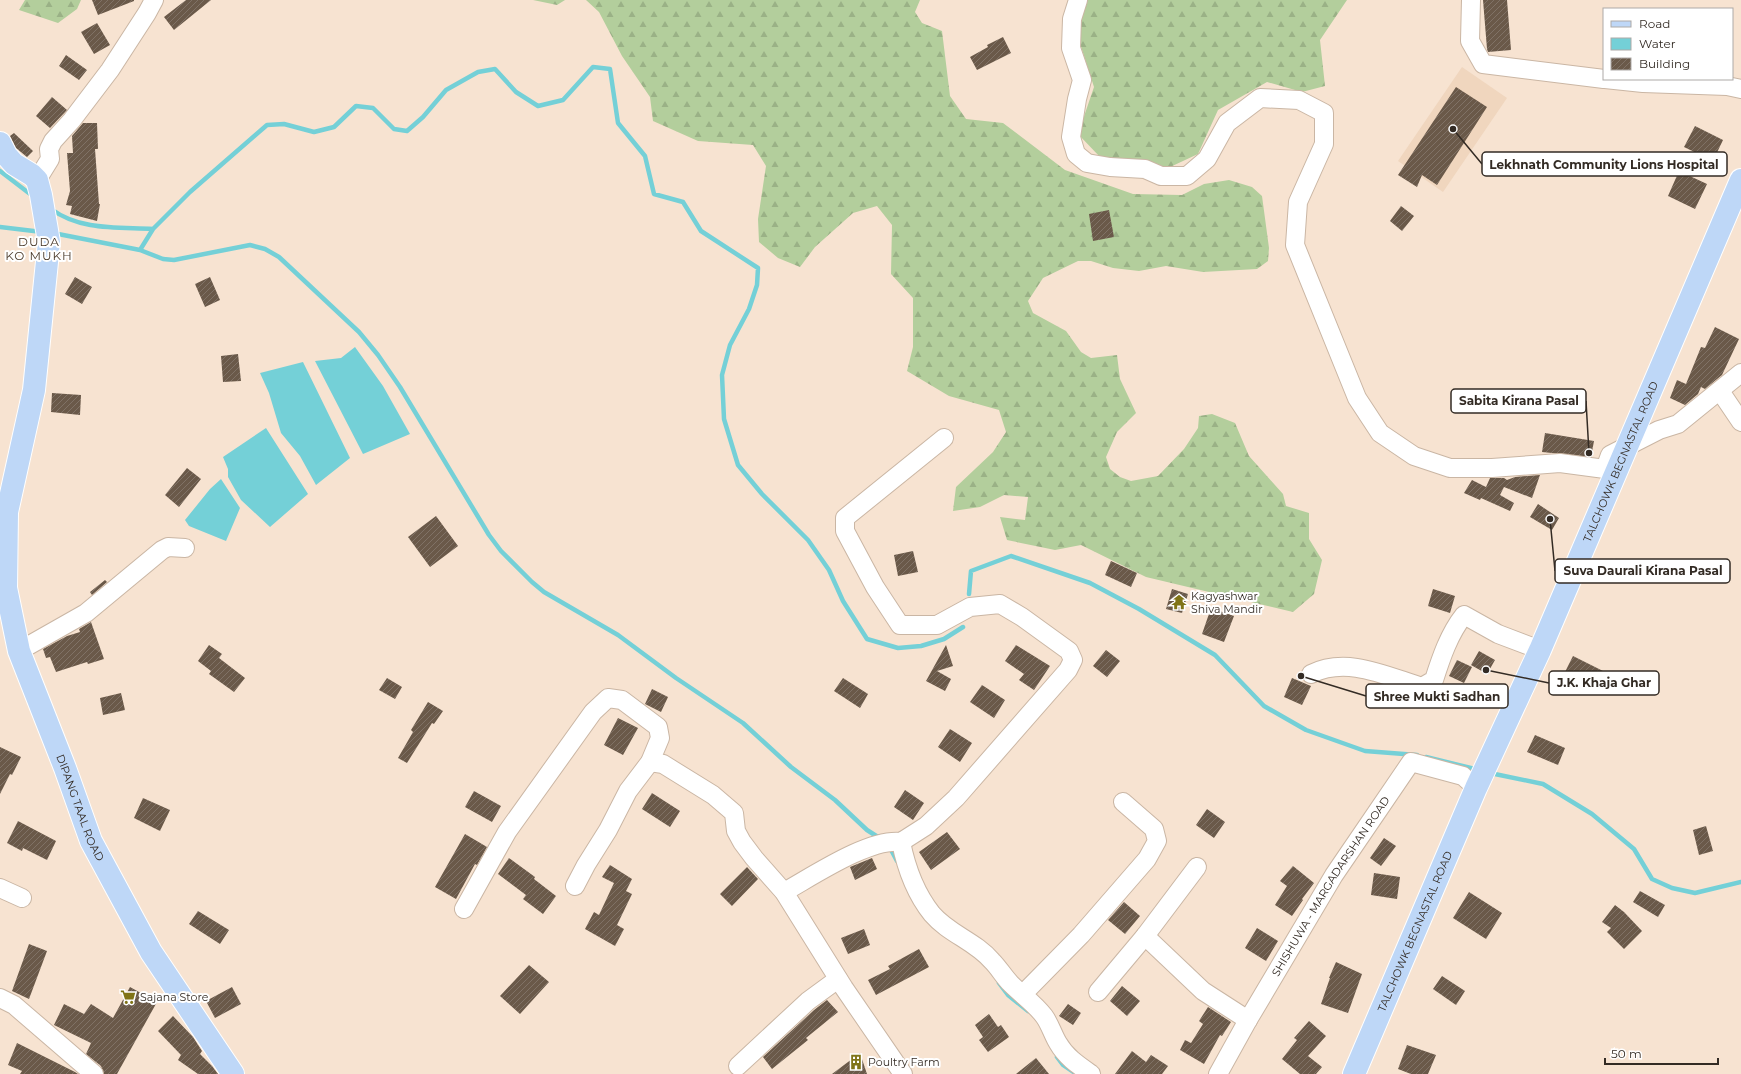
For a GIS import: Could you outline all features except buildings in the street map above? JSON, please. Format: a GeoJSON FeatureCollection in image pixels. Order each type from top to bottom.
{"type":"FeatureCollection","features":[{"type":"Feature","properties":{"kind":"main road"},"geometry":{"type":"LineString","coordinates":[[0,143],[6,155],[14,164],[32,175],[39,188]]}},
{"type":"Feature","properties":{"kind":"main road","name":"TALCHOWK BEGNASTAL ROAD"},"geometry":{"type":"LineString","coordinates":[[1354,1074],[1476,788],[1540,650],[1741,180]]}},
{"type":"Feature","properties":{"kind":"main road","name":"DIPANG TAAL ROAD"},"geometry":{"type":"LineString","coordinates":[[39,188],[49,242],[34,390],[4,514],[6,588],[19,651],[65,768],[91,841],[151,952],[233,1074]]}},
{"type":"Feature","properties":{"kind":"street"},"geometry":{"type":"LineString","coordinates":[[39,188],[50,159],[49,149],[53,141],[72,120],[110,70],[148,13],[154,0]]}},
{"type":"Feature","properties":{"kind":"street"},"geometry":{"type":"LineString","coordinates":[[1078,0],[1072,19],[1071,48],[1082,80],[1077,99],[1071,138],[1076,154],[1087,162],[1110,167],[1145,169],[1161,176],[1187,176],[1207,159],[1227,123],[1260,98],[1299,100],[1324,113],[1324,144],[1298,202],[1295,245],[1357,398],[1380,433],[1414,456],[1450,468],[1492,468],[1560,463],[1605,468],[1610,455],[1659,430],[1678,424],[1741,373]]}},
{"type":"Feature","properties":{"kind":"street"},"geometry":{"type":"LineString","coordinates":[[1471,0],[1470,41],[1483,64],[1603,79]]}},
{"type":"Feature","properties":{"kind":"street"},"geometry":{"type":"LineString","coordinates":[[1614,80],[1643,83],[1727,86],[1741,89]]}},
{"type":"Feature","properties":{"kind":"street"},"geometry":{"type":"LineString","coordinates":[[1720,391],[1741,422]]}},
{"type":"Feature","properties":{"kind":"street"},"geometry":{"type":"LineString","coordinates":[[784,892],[841,861],[891,842],[926,826],[956,798],[1068,670],[1073,660],[1069,651],[1022,617],[1000,604],[970,607],[937,625],[900,625],[875,587],[844,530],[845,518],[944,438]]}},
{"type":"Feature","properties":{"kind":"street"},"geometry":{"type":"LineString","coordinates":[[19,651],[86,613],[162,550],[168,547],[185,548]]}},
{"type":"Feature","properties":{"kind":"street"},"geometry":{"type":"LineString","coordinates":[[1311,674],[1319,670],[1346,666],[1357,667],[1422,687],[1434,680],[1440,662],[1457,624],[1464,615],[1498,634],[1540,650]]}},
{"type":"Feature","properties":{"kind":"street"},"geometry":{"type":"LineString","coordinates":[[464,909],[507,832],[593,712],[608,698],[622,700],[658,727],[660,738],[650,762],[628,791],[608,830],[575,886]]}},
{"type":"Feature","properties":{"kind":"street"},"geometry":{"type":"LineString","coordinates":[[650,762],[664,764],[713,795],[734,813],[736,830],[742,842],[784,892],[838,979],[902,1074]]}},
{"type":"Feature","properties":{"kind":"street","name":"SHISHUWA - MARGADARSHAN ROAD"},"geometry":{"type":"LineString","coordinates":[[1218,1074],[1248,1020],[1334,875],[1411,762],[1463,776],[1476,788]]}},
{"type":"Feature","properties":{"kind":"street"},"geometry":{"type":"LineString","coordinates":[[1023,994],[1081,935],[1147,860],[1156,841],[1154,829],[1123,802]]}},
{"type":"Feature","properties":{"kind":"street"},"geometry":{"type":"LineString","coordinates":[[891,842],[904,856],[914,884],[932,914],[947,928],[974,945],[992,960],[1012,985],[1045,1017],[1058,1043],[1066,1054],[1091,1074]]}},
{"type":"Feature","properties":{"kind":"street"},"geometry":{"type":"LineString","coordinates":[[1098,992],[1145,936],[1197,867]]}},
{"type":"Feature","properties":{"kind":"street"},"geometry":{"type":"LineString","coordinates":[[0,888],[22,898]]}},
{"type":"Feature","properties":{"kind":"street"},"geometry":{"type":"LineString","coordinates":[[1145,936],[1203,991],[1248,1020]]}},
{"type":"Feature","properties":{"kind":"street"},"geometry":{"type":"LineString","coordinates":[[738,1066],[808,1001],[838,979]]}},
{"type":"Feature","properties":{"kind":"street"},"geometry":{"type":"LineString","coordinates":[[0,998],[14,1005],[94,1074]]}},
{"type":"Feature","properties":{"kind":"shaded area"},"geometry":{"type":"Polygon","coordinates":[[[1462,67],[1507,98],[1443,192],[1398,161],[1462,67]]]}},
{"type":"Feature","properties":{"kind":"green space"},"geometry":{"type":"Polygon","coordinates":[[[25,0],[81,0],[77,9],[58,23],[19,10],[25,0]]]}},
{"type":"Feature","properties":{"kind":"green space"},"geometry":{"type":"Polygon","coordinates":[[[533,0],[565,0],[557,5],[533,0]]]}},
{"type":"Feature","properties":{"kind":"green space"},"geometry":{"type":"Polygon","coordinates":[[[586,0],[920,0],[915,12],[922,23],[942,31],[950,96],[966,119],[1003,123],[1065,170],[1133,194],[1182,195],[1204,184],[1229,180],[1252,187],[1262,196],[1269,248],[1268,261],[1257,269],[1203,272],[1166,266],[1139,271],[1113,268],[1091,261],[1078,261],[1043,278],[1028,301],[1033,313],[1066,331],[1081,352],[1091,358],[1117,355],[1120,379],[1136,413],[1117,432],[1106,457],[1110,469],[1120,477],[1131,481],[1158,476],[1184,449],[1198,428],[1199,416],[1212,414],[1235,423],[1249,456],[1283,494],[1286,506],[1309,513],[1309,539],[1322,560],[1314,594],[1293,612],[1146,577],[1081,545],[1055,550],[1007,540],[1000,517],[1025,520],[1028,497],[1004,495],[980,507],[953,511],[956,487],[993,452],[1006,432],[999,410],[949,396],[907,371],[913,347],[913,298],[891,274],[892,225],[877,206],[853,213],[815,247],[800,267],[778,258],[759,242],[758,219],[766,166],[753,145],[698,141],[653,121],[650,97],[622,56],[599,12],[586,0]]]}},
{"type":"Feature","properties":{"kind":"green space"},"geometry":{"type":"Polygon","coordinates":[[[1085,0],[1347,0],[1320,40],[1325,86],[1302,92],[1267,82],[1218,110],[1198,154],[1168,168],[1100,157],[1078,134],[1094,87],[1076,31],[1085,0]]]}},
{"type":"Feature","properties":{"kind":"water"},"geometry":{"type":"Polygon","coordinates":[[[355,347],[383,386],[410,434],[363,454],[315,361],[341,358],[355,347]]]}},
{"type":"Feature","properties":{"kind":"water"},"geometry":{"type":"Polygon","coordinates":[[[303,362],[350,458],[316,485],[300,456],[281,433],[269,393],[260,373],[303,362]]]}},
{"type":"Feature","properties":{"kind":"water"},"geometry":{"type":"Polygon","coordinates":[[[266,428],[308,494],[270,527],[241,500],[228,477],[228,469],[223,457],[266,428]]]}},
{"type":"Feature","properties":{"kind":"water"},"geometry":{"type":"Polygon","coordinates":[[[221,479],[240,508],[226,541],[189,526],[185,520],[210,489],[221,479]]]}},
{"type":"Feature","properties":{"kind":"waterway"},"geometry":{"type":"LineString","coordinates":[[51,209],[63,216],[87,224],[113,228],[153,229],[190,192],[267,125],[284,124],[314,132],[334,127],[356,106],[373,108],[394,129],[407,131],[423,117],[446,90],[478,72],[495,69],[516,92],[538,106],[563,100],[593,67],[610,69],[618,123],[645,156],[654,194],[683,202],[701,231],[758,268],[757,285],[749,309],[730,345],[722,375],[724,419],[738,465],[762,494],[808,540],[829,570],[843,601],[867,639],[898,648],[921,646],[944,639],[963,627]]}},
{"type":"Feature","properties":{"kind":"waterway"},"geometry":{"type":"LineString","coordinates":[[0,171],[34,197]]}},
{"type":"Feature","properties":{"kind":"waterway"},"geometry":{"type":"LineString","coordinates":[[0,227],[42,232]]}},
{"type":"Feature","properties":{"kind":"waterway"},"geometry":{"type":"LineString","coordinates":[[53,233],[140,250],[153,229]]}},
{"type":"Feature","properties":{"kind":"waterway"},"geometry":{"type":"LineString","coordinates":[[140,250],[163,259],[174,260],[250,245],[265,249],[279,257],[359,332],[378,355],[400,387],[489,535],[501,551],[532,582],[544,592],[618,635],[676,678],[743,723],[791,767],[835,800],[867,830],[881,839]]}},
{"type":"Feature","properties":{"kind":"waterway"},"geometry":{"type":"LineString","coordinates":[[969,594],[971,571],[1011,556],[1090,583],[1139,609],[1215,655],[1264,706],[1306,730],[1365,751],[1417,755]]}},
{"type":"Feature","properties":{"kind":"waterway"},"geometry":{"type":"LineString","coordinates":[[1426,757],[1479,770]]}},
{"type":"Feature","properties":{"kind":"waterway"},"geometry":{"type":"LineString","coordinates":[[1490,773],[1543,784],[1592,814],[1634,849],[1652,879],[1672,888],[1695,893],[1741,882]]}},
{"type":"Feature","properties":{"kind":"waterway"},"geometry":{"type":"LineString","coordinates":[[889,846],[897,861]]}},
{"type":"Feature","properties":{"kind":"waterway"},"geometry":{"type":"LineString","coordinates":[[999,983],[1008,995],[1028,1011]]}},
{"type":"Feature","properties":{"kind":"waterway"},"geometry":{"type":"LineString","coordinates":[[1057,1057],[1063,1065],[1075,1073]]}},
{"type":"Feature","properties":{"kind":"place","name":"Lekhnath Community Lions Hospital"},"geometry":{"type":"Point","coordinates":[1453,129]}},
{"type":"Feature","properties":{"kind":"place","name":"Sabita Kirana Pasal"},"geometry":{"type":"Point","coordinates":[1589,453]}},
{"type":"Feature","properties":{"kind":"place","name":"Suva Daurali Kirana Pasal"},"geometry":{"type":"Point","coordinates":[1550,519]}},
{"type":"Feature","properties":{"kind":"place","name":"Kagyashwar Shiva Mandir"},"geometry":{"type":"Point","coordinates":[1179,602]}},
{"type":"Feature","properties":{"kind":"place","name":"J.K. Khaja Ghar"},"geometry":{"type":"Point","coordinates":[1486,670]}},
{"type":"Feature","properties":{"kind":"place","name":"Shree Mukti Sadhan"},"geometry":{"type":"Point","coordinates":[1301,676]}},
{"type":"Feature","properties":{"kind":"place","name":"Sajana Store"},"geometry":{"type":"Point","coordinates":[128,997]}},
{"type":"Feature","properties":{"kind":"place","name":"Poultry Farm"},"geometry":{"type":"Point","coordinates":[856,1062]}},
{"type":"Feature","properties":{"kind":"district","name":"DUDA KO MUKH"},"geometry":{"type":"Point","coordinates":[39,248]}}]}
